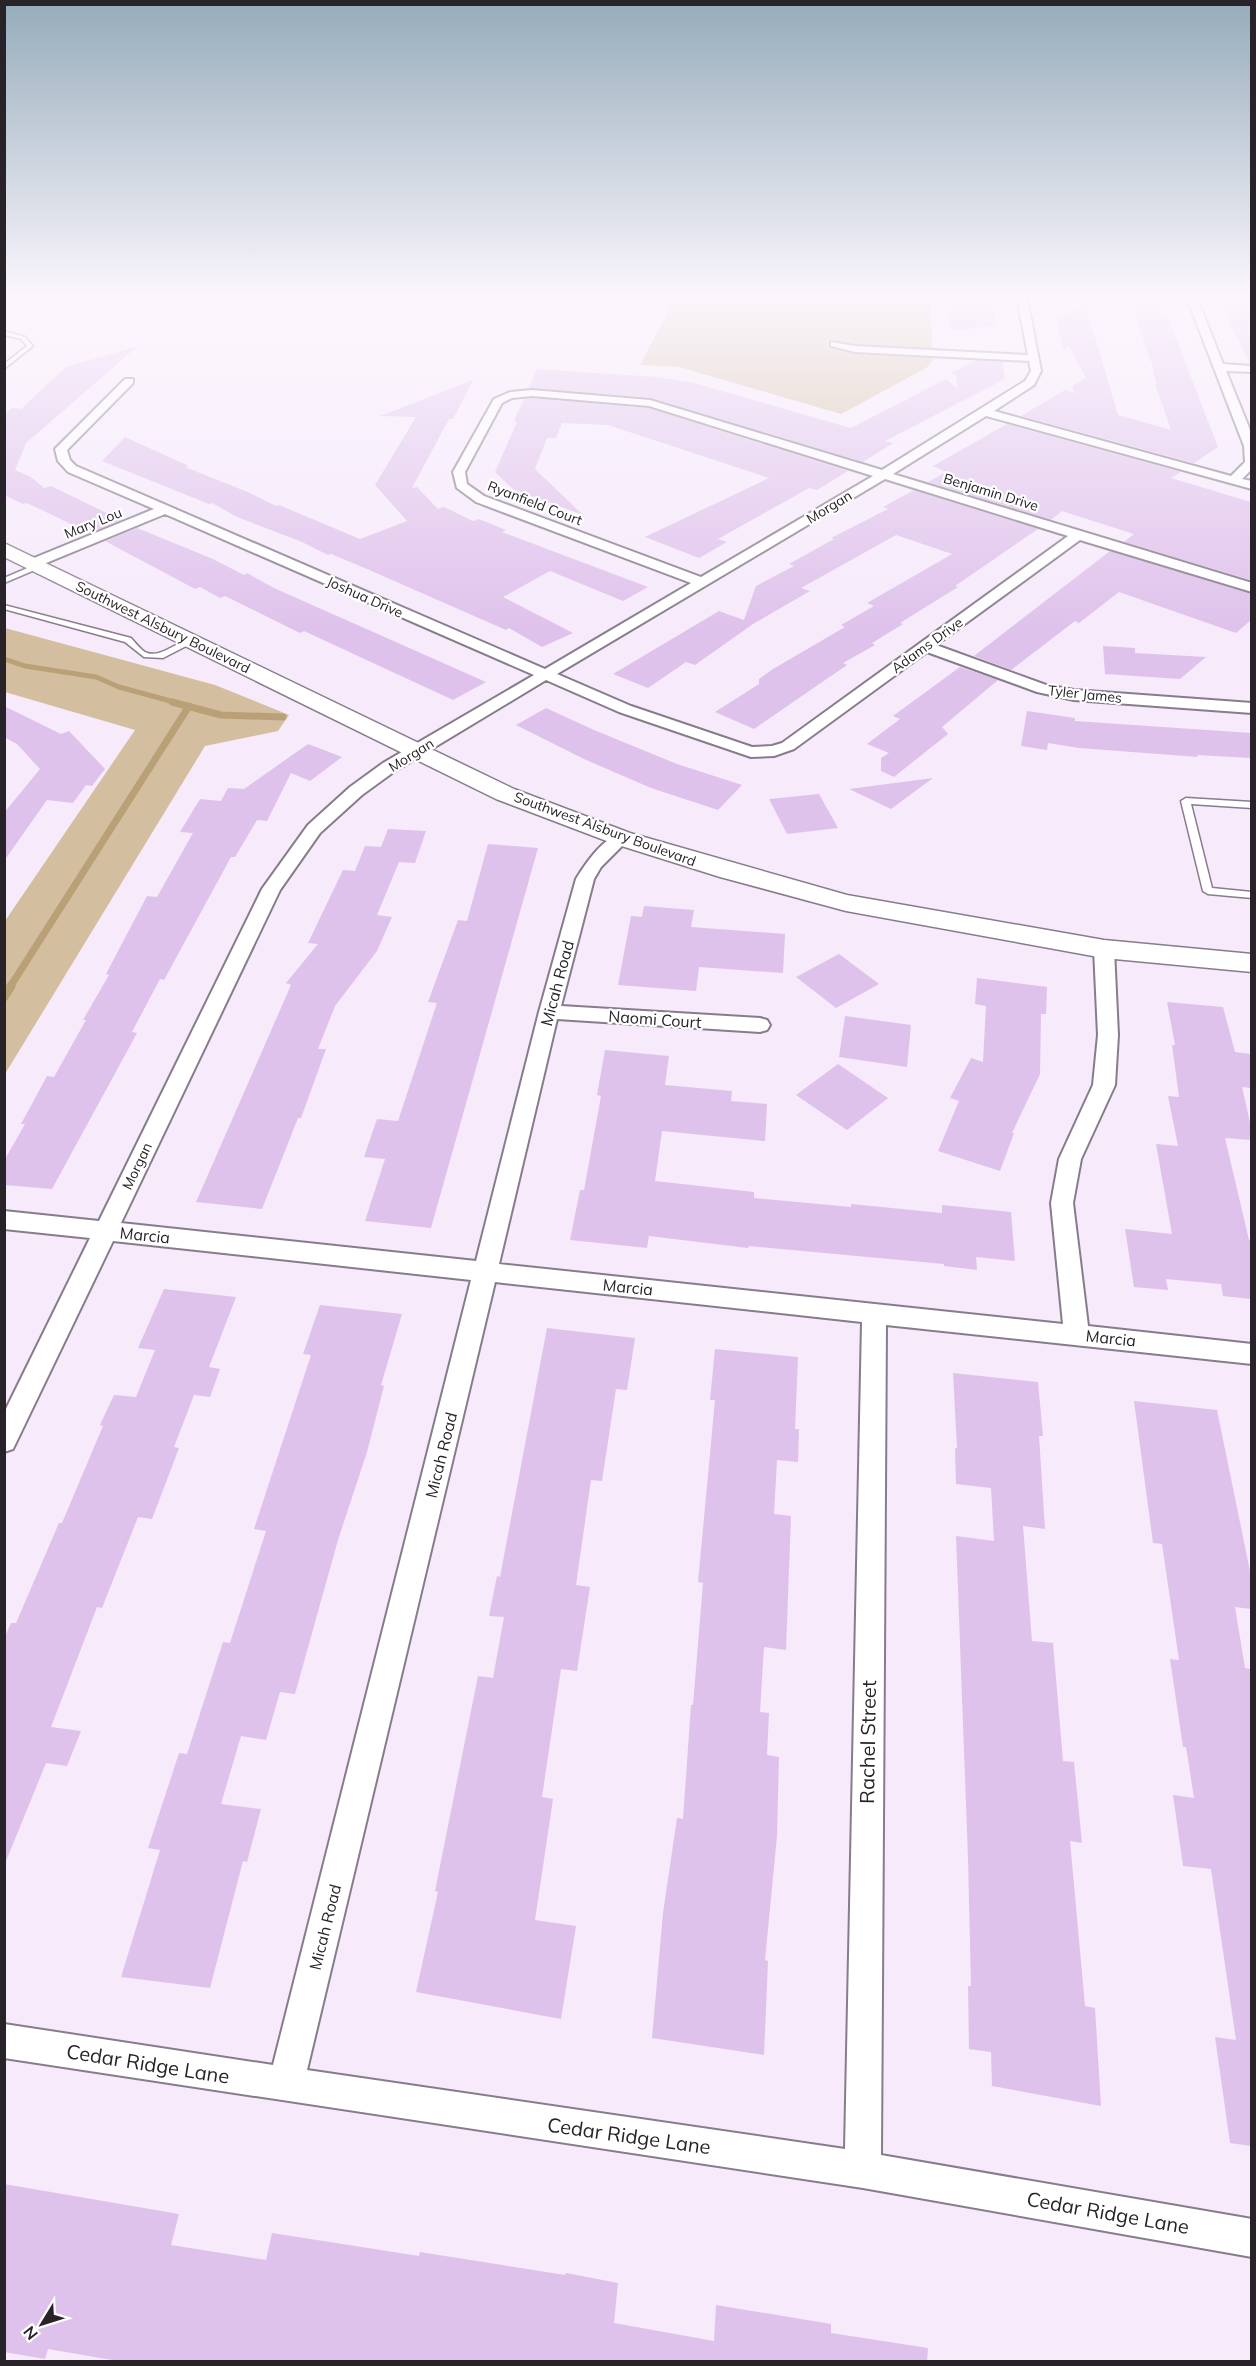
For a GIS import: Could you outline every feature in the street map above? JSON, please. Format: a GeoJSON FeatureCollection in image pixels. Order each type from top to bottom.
{"type":"FeatureCollection","features":[{"type":"Feature","properties":{"kind":"main road","name":"Southwest Alsbury Boulevard"},"geometry":{"type":"LineString","coordinates":[[4,549],[505,794],[621,838],[846,903],[1104,949],[1251,963]]}},
{"type":"Feature","properties":{"kind":"street","name":"Joshua Drive"},"geometry":{"type":"LineString","coordinates":[[102,408],[61,449],[64,461],[72,469],[625,709],[751,752],[774,752]]}},
{"type":"Feature","properties":{"kind":"street","name":"Ryanfield Court"},"geometry":{"type":"LineString","coordinates":[[494,408],[459,472],[462,485],[480,499],[702,582]]}},
{"type":"Feature","properties":{"kind":"street","name":"Benjamin Drive"},"geometry":{"type":"LineString","coordinates":[[668,408],[1251,588]]}},
{"type":"Feature","properties":{"kind":"street","name":"Morgan"},"geometry":{"type":"LineString","coordinates":[[4,1441],[271,888],[314,829],[356,791],[416,751],[883,475],[991,408]]}},
{"type":"Feature","properties":{"kind":"street"},"geometry":{"type":"LineString","coordinates":[[1234,480],[1251,463],[1250,446],[1236,408]]}},
{"type":"Feature","properties":{"kind":"street"},"geometry":{"type":"LineString","coordinates":[[985,412],[1251,485]]}},
{"type":"Feature","properties":{"kind":"street","name":"Mary Lou"},"geometry":{"type":"LineString","coordinates":[[37,565],[164,510]]}},
{"type":"Feature","properties":{"kind":"street","name":"Adams Drive"},"geometry":{"type":"LineString","coordinates":[[774,752],[788,746],[1078,535]]}},
{"type":"Feature","properties":{"kind":"street","name":"Tyler James"},"geometry":{"type":"LineString","coordinates":[[925,646],[1042,689],[1074,695],[1251,708]]}},
{"type":"Feature","properties":{"kind":"street","name":"Micah Road"},"geometry":{"type":"LineString","coordinates":[[286,2085],[549,1012],[585,879],[594,864],[621,838]]}},
{"type":"Feature","properties":{"kind":"street"},"geometry":{"type":"LineString","coordinates":[[1077,1335],[1062,1203],[1070,1159],[1104,1085],[1108,1035],[1104,949]]}},
{"type":"Feature","properties":{"kind":"street","name":"Naomi Court"},"geometry":{"type":"LineString","coordinates":[[549,1012],[760,1025]]}},
{"type":"Feature","properties":{"kind":"street","name":"Marcia"},"geometry":{"type":"LineString","coordinates":[[4,1220],[1251,1354]]}},
{"type":"Feature","properties":{"kind":"street","name":"Rachel Street"},"geometry":{"type":"LineString","coordinates":[[863,2170],[874,1313]]}},
{"type":"Feature","properties":{"kind":"street","name":"Cedar Ridge Lane"},"geometry":{"type":"LineString","coordinates":[[4,2041],[863,2170],[1251,2238]]}},
{"type":"Feature","properties":{"kind":"lane"},"geometry":{"type":"LineString","coordinates":[[4,581],[37,565]]}},
{"type":"Feature","properties":{"kind":"lane"},"geometry":{"type":"LineString","coordinates":[[4,607],[128,640],[144,655],[159,656],[192,641]]}},
{"type":"Feature","properties":{"kind":"lane"},"geometry":{"type":"LineString","coordinates":[[1251,805],[1186,801],[1208,891],[1251,896]]}},
{"type":"Feature","properties":{"kind":"shaded area"},"geometry":{"type":"Polygon","coordinates":[[[822,408],[851,408],[841,414],[822,408]]]}},
{"type":"Feature","properties":{"kind":"shaded area"},"geometry":{"type":"Polygon","coordinates":[[[5,628],[215,685],[289,715],[278,731],[205,746],[5,1074],[5,921],[135,730],[5,692],[5,628]]]}},
{"type":"Feature","properties":{"kind":"building"},"geometry":{"type":"Polygon","coordinates":[[[12,408],[66,408],[26,443],[15,470],[31,477],[44,488],[51,486],[121,520],[90,533],[27,503],[23,504],[4,495],[4,415],[12,408]]]}},
{"type":"Feature","properties":{"kind":"building"},"geometry":{"type":"Polygon","coordinates":[[[400,408],[458,408],[453,419],[449,419],[412,488],[417,487],[438,509],[444,507],[473,521],[479,519],[506,530],[502,532],[648,587],[623,601],[550,571],[503,597],[573,633],[542,647],[509,628],[506,630],[367,569],[237,517],[212,503],[209,504],[102,461],[125,437],[189,466],[185,467],[360,539],[407,521],[375,485],[416,417],[380,416],[400,408]]]}},
{"type":"Feature","properties":{"kind":"building"},"geometry":{"type":"Polygon","coordinates":[[[520,408],[650,408],[848,471],[817,490],[809,488],[718,539],[727,542],[699,558],[645,537],[769,478],[608,425],[562,423],[556,438],[547,438],[535,469],[583,515],[513,489],[495,472],[517,422],[514,421],[520,408]]]}},
{"type":"Feature","properties":{"kind":"building"},"geometry":{"type":"Polygon","coordinates":[[[685,408],[783,408],[851,428],[889,408],[948,408],[885,441],[893,443],[863,462],[685,408]]]}},
{"type":"Feature","properties":{"kind":"building"},"geometry":{"type":"Polygon","coordinates":[[[1034,408],[1116,408],[1118,415],[1171,430],[1163,408],[1203,408],[1218,447],[1194,463],[1021,416],[1034,408]]]}},
{"type":"Feature","properties":{"kind":"building"},"geometry":{"type":"Polygon","coordinates":[[[1007,424],[1181,472],[1171,478],[1251,502],[1251,580],[1124,542],[1134,534],[1062,511],[1051,520],[928,482],[946,472],[933,466],[1007,424]]]}},
{"type":"Feature","properties":{"kind":"building"},"geometry":{"type":"Polygon","coordinates":[[[914,490],[1038,529],[955,586],[958,587],[872,643],[875,645],[843,663],[847,665],[754,729],[715,712],[759,684],[759,679],[773,669],[845,627],[841,625],[874,606],[867,603],[952,554],[896,535],[801,588],[810,591],[753,624],[695,665],[686,662],[648,688],[613,674],[719,611],[744,620],[756,586],[794,566],[789,564],[834,539],[831,538],[888,509],[883,507],[914,490]]]}},
{"type":"Feature","properties":{"kind":"building"},"geometry":{"type":"Polygon","coordinates":[[[137,528],[213,559],[244,575],[247,573],[274,588],[486,682],[453,700],[304,631],[300,633],[225,596],[220,598],[200,587],[195,589],[105,541],[137,528]]]}},
{"type":"Feature","properties":{"kind":"building"},"geometry":{"type":"Polygon","coordinates":[[[1110,551],[1251,594],[1251,620],[1236,633],[1119,592],[1079,623],[1075,621],[1011,670],[974,656],[1110,551]]]}},
{"type":"Feature","properties":{"kind":"building"},"geometry":{"type":"Polygon","coordinates":[[[1103,646],[1135,648],[1135,653],[1206,657],[1180,679],[1105,674],[1103,646]]]}},
{"type":"Feature","properties":{"kind":"building"},"geometry":{"type":"Polygon","coordinates":[[[960,667],[998,680],[942,727],[948,734],[894,777],[881,771],[881,758],[889,753],[867,744],[900,719],[893,716],[960,667]]]}},
{"type":"Feature","properties":{"kind":"building"},"geometry":{"type":"Polygon","coordinates":[[[4,706],[61,734],[69,731],[105,769],[92,786],[86,785],[73,803],[47,800],[4,861],[4,813],[40,769],[17,744],[4,737],[4,706]]]}},
{"type":"Feature","properties":{"kind":"building"},"geometry":{"type":"Polygon","coordinates":[[[546,708],[677,764],[742,785],[718,810],[651,788],[584,759],[516,725],[546,708]]]}},
{"type":"Feature","properties":{"kind":"building"},"geometry":{"type":"Polygon","coordinates":[[[1027,711],[1075,718],[1075,721],[1251,733],[1251,758],[1197,755],[1198,757],[1079,748],[1048,743],[1047,750],[1021,746],[1027,711]]]}},
{"type":"Feature","properties":{"kind":"building"},"geometry":{"type":"Polygon","coordinates":[[[308,744],[342,757],[310,781],[291,773],[267,821],[257,820],[235,857],[231,857],[164,980],[160,979],[132,1032],[137,1033],[52,1189],[4,1185],[4,1161],[25,1124],[21,1124],[47,1076],[54,1077],[86,1020],[83,1020],[109,975],[106,974],[147,896],[157,897],[193,833],[180,832],[200,799],[221,801],[228,788],[244,789],[308,744]]]}},
{"type":"Feature","properties":{"kind":"building"},"geometry":{"type":"Polygon","coordinates":[[[933,778],[891,809],[849,789],[933,778]]]}},
{"type":"Feature","properties":{"kind":"building"},"geometry":{"type":"Polygon","coordinates":[[[819,794],[838,828],[787,834],[769,799],[819,794]]]}},
{"type":"Feature","properties":{"kind":"building"},"geometry":{"type":"Polygon","coordinates":[[[388,829],[426,831],[415,863],[399,862],[377,915],[392,917],[377,951],[335,1006],[318,1049],[326,1049],[301,1118],[298,1118],[262,1209],[196,1202],[291,985],[286,983],[318,944],[308,943],[343,870],[355,871],[365,846],[381,847],[388,829]]]}},
{"type":"Feature","properties":{"kind":"building"},"geometry":{"type":"Polygon","coordinates":[[[488,844],[538,848],[431,1228],[365,1221],[385,1159],[364,1157],[377,1119],[398,1121],[437,1003],[428,1002],[458,920],[467,921],[488,844]]]}},
{"type":"Feature","properties":{"kind":"building"},"geometry":{"type":"Polygon","coordinates":[[[644,906],[694,910],[691,927],[785,934],[783,973],[699,967],[696,991],[618,985],[631,916],[642,917],[644,906]]]}},
{"type":"Feature","properties":{"kind":"building"},"geometry":{"type":"Polygon","coordinates":[[[839,954],[879,984],[836,1008],[796,977],[839,954]]]}},
{"type":"Feature","properties":{"kind":"building"},"geometry":{"type":"Polygon","coordinates":[[[977,978],[1047,987],[1046,1014],[1041,1014],[1040,1074],[1012,1133],[1014,1133],[1000,1171],[938,1151],[959,1101],[950,1098],[971,1058],[983,1062],[986,1006],[975,1004],[977,978]]]}},
{"type":"Feature","properties":{"kind":"building"},"geometry":{"type":"Polygon","coordinates":[[[1167,1002],[1223,1007],[1235,1052],[1251,1054],[1251,1088],[1242,1087],[1251,1127],[1251,1140],[1225,1138],[1249,1240],[1251,1240],[1251,1299],[1223,1296],[1221,1284],[1166,1279],[1168,1290],[1134,1287],[1125,1229],[1172,1234],[1156,1144],[1178,1146],[1168,1096],[1179,1097],[1172,1045],[1175,1045],[1167,1002]]]}},
{"type":"Feature","properties":{"kind":"building"},"geometry":{"type":"Polygon","coordinates":[[[845,1016],[911,1025],[907,1067],[839,1057],[845,1016]]]}},
{"type":"Feature","properties":{"kind":"building"},"geometry":{"type":"Polygon","coordinates":[[[605,1050],[669,1056],[665,1085],[732,1091],[731,1101],[767,1104],[765,1141],[662,1131],[655,1181],[754,1192],[754,1198],[851,1207],[851,1204],[942,1213],[942,1205],[1011,1212],[1015,1261],[976,1257],[977,1270],[944,1266],[944,1264],[749,1246],[748,1248],[649,1236],[647,1248],[570,1240],[580,1190],[584,1190],[601,1096],[597,1095],[605,1050]]]}},
{"type":"Feature","properties":{"kind":"building"},"geometry":{"type":"Polygon","coordinates":[[[838,1064],[888,1098],[847,1130],[796,1095],[838,1064]]]}},
{"type":"Feature","properties":{"kind":"building"},"geometry":{"type":"Polygon","coordinates":[[[164,1289],[236,1297],[209,1367],[220,1369],[210,1397],[194,1395],[174,1447],[179,1448],[152,1519],[138,1517],[102,1608],[97,1607],[51,1727],[81,1731],[67,1766],[46,1763],[4,1866],[4,1639],[11,1623],[16,1623],[59,1523],[62,1523],[114,1395],[136,1397],[155,1350],[138,1348],[164,1289]]]}},
{"type":"Feature","properties":{"kind":"building"},"geometry":{"type":"Polygon","coordinates":[[[320,1305],[402,1314],[381,1385],[384,1386],[367,1452],[338,1540],[295,1694],[280,1692],[266,1740],[241,1736],[221,1804],[261,1809],[247,1862],[243,1861],[210,1988],[121,1977],[160,1850],[148,1848],[179,1753],[187,1754],[223,1642],[230,1643],[266,1531],[254,1529],[311,1355],[303,1354],[320,1305]]]}},
{"type":"Feature","properties":{"kind":"building"},"geometry":{"type":"Polygon","coordinates":[[[547,1328],[635,1338],[627,1390],[616,1389],[602,1481],[591,1480],[576,1585],[590,1587],[577,1671],[561,1669],[542,1797],[553,1799],[535,1920],[576,1926],[561,2019],[416,1992],[438,1892],[435,1891],[478,1676],[493,1678],[504,1617],[489,1616],[497,1576],[500,1577],[547,1328]]]}},
{"type":"Feature","properties":{"kind":"building"},"geometry":{"type":"Polygon","coordinates":[[[715,1349],[798,1357],[795,1429],[799,1429],[798,1462],[777,1460],[774,1514],[791,1516],[786,1650],[764,1647],[760,1712],[769,1713],[767,1755],[779,1757],[777,1836],[765,1960],[768,1961],[764,2055],[652,2038],[663,1913],[677,1818],[683,1819],[703,1583],[698,1582],[715,1400],[710,1400],[715,1349]]]}},
{"type":"Feature","properties":{"kind":"building"},"geometry":{"type":"Polygon","coordinates":[[[953,1373],[1038,1382],[1043,1436],[1039,1436],[1045,1529],[1023,1526],[1032,1641],[1053,1643],[1063,1761],[1074,1762],[1082,1843],[1070,1841],[1085,2006],[1095,2008],[1101,2106],[992,2086],[991,2052],[969,2049],[968,1986],[971,1986],[968,1858],[956,1536],[994,1541],[991,1488],[956,1484],[955,1448],[957,1448],[953,1373]]]}},
{"type":"Feature","properties":{"kind":"building"},"geometry":{"type":"Polygon","coordinates":[[[1134,1401],[1217,1410],[1251,1576],[1251,1609],[1235,1607],[1245,1668],[1251,1669],[1251,2146],[1230,2143],[1215,2037],[1236,2040],[1211,1869],[1183,1866],[1173,1795],[1194,1798],[1186,1747],[1183,1747],[1170,1659],[1179,1660],[1162,1544],[1153,1543],[1134,1401]]]}},
{"type":"Feature","properties":{"kind":"building"},"geometry":{"type":"Polygon","coordinates":[[[4,2184],[179,2214],[171,2245],[266,2260],[272,2233],[419,2256],[420,2252],[565,2275],[566,2273],[618,2283],[614,2323],[714,2341],[716,2305],[831,2324],[831,2333],[928,2348],[927,2361],[118,2361],[48,2349],[45,2359],[4,2352],[4,2184]]]}},
{"type":"Feature","properties":{"kind":"waterway"},"geometry":{"type":"LineString","coordinates":[[4,659],[25,666],[96,677],[119,687],[178,703]]}},
{"type":"Feature","properties":{"kind":"waterway"},"geometry":{"type":"LineString","coordinates":[[172,702],[189,706]]}},
{"type":"Feature","properties":{"kind":"waterway"},"geometry":{"type":"LineString","coordinates":[[10,987],[189,706]]}},
{"type":"Feature","properties":{"kind":"waterway"},"geometry":{"type":"LineString","coordinates":[[189,706],[221,715],[283,717]]}},
{"type":"Feature","properties":{"kind":"waterway"},"geometry":{"type":"LineString","coordinates":[[4,997],[11,986]]}}]}
